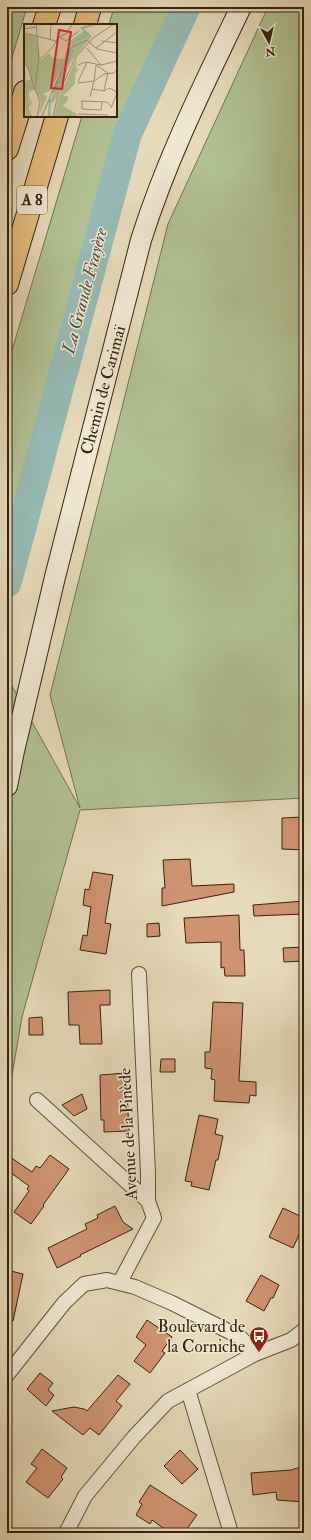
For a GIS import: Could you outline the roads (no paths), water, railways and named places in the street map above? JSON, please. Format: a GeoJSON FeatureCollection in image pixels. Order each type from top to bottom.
{"type":"FeatureCollection","features":[{"type":"Feature","properties":{"kind":"highway"},"geometry":{"type":"LineString","coordinates":[[44,24],[50,7]]}},
{"type":"Feature","properties":{"kind":"highway"},"geometry":{"type":"LineString","coordinates":[[85,24],[90,7]]}},
{"type":"Feature","properties":{"kind":"highway"},"geometry":{"type":"LineString","coordinates":[[7,150],[24,95]]}},
{"type":"Feature","properties":{"kind":"highway","name":"A 8"},"geometry":{"type":"LineString","coordinates":[[7,284],[57,117]]}},
{"type":"Feature","properties":{"kind":"street","name":"Chemin de Carimaï"},"geometry":{"type":"LineString","coordinates":[[7,786],[59,562],[141,240],[172,153],[241,7]]}},
{"type":"Feature","properties":{"kind":"street","name":"Avenue de la Pinède"},"geometry":{"type":"LineString","coordinates":[[120,1282],[154,1218],[148,1201],[139,974]]}},
{"type":"Feature","properties":{"kind":"street"},"geometry":{"type":"LineString","coordinates":[[37,1100],[148,1201]]}},
{"type":"Feature","properties":{"kind":"street"},"geometry":{"type":"LineString","coordinates":[[7,1375],[64,1303],[84,1284],[107,1280],[136,1287],[240,1337],[255,1354]]}},
{"type":"Feature","properties":{"kind":"street"},"geometry":{"type":"LineString","coordinates":[[66,1533],[85,1496],[134,1437],[168,1401],[255,1354],[291,1340],[304,1330]]}},
{"type":"Feature","properties":{"kind":"street"},"geometry":{"type":"LineString","coordinates":[[188,1390],[232,1533]]}},
{"type":"Feature","properties":{"kind":"waterway","name":"La Grande Frayère"},"geometry":{"type":"LineString","coordinates":[[7,583],[127,135],[186,7]]}},
{"type":"Feature","properties":{"kind":"place","name":"Boulevard de la Corniche"},"geometry":{"type":"Point","coordinates":[259,1353]}}]}
